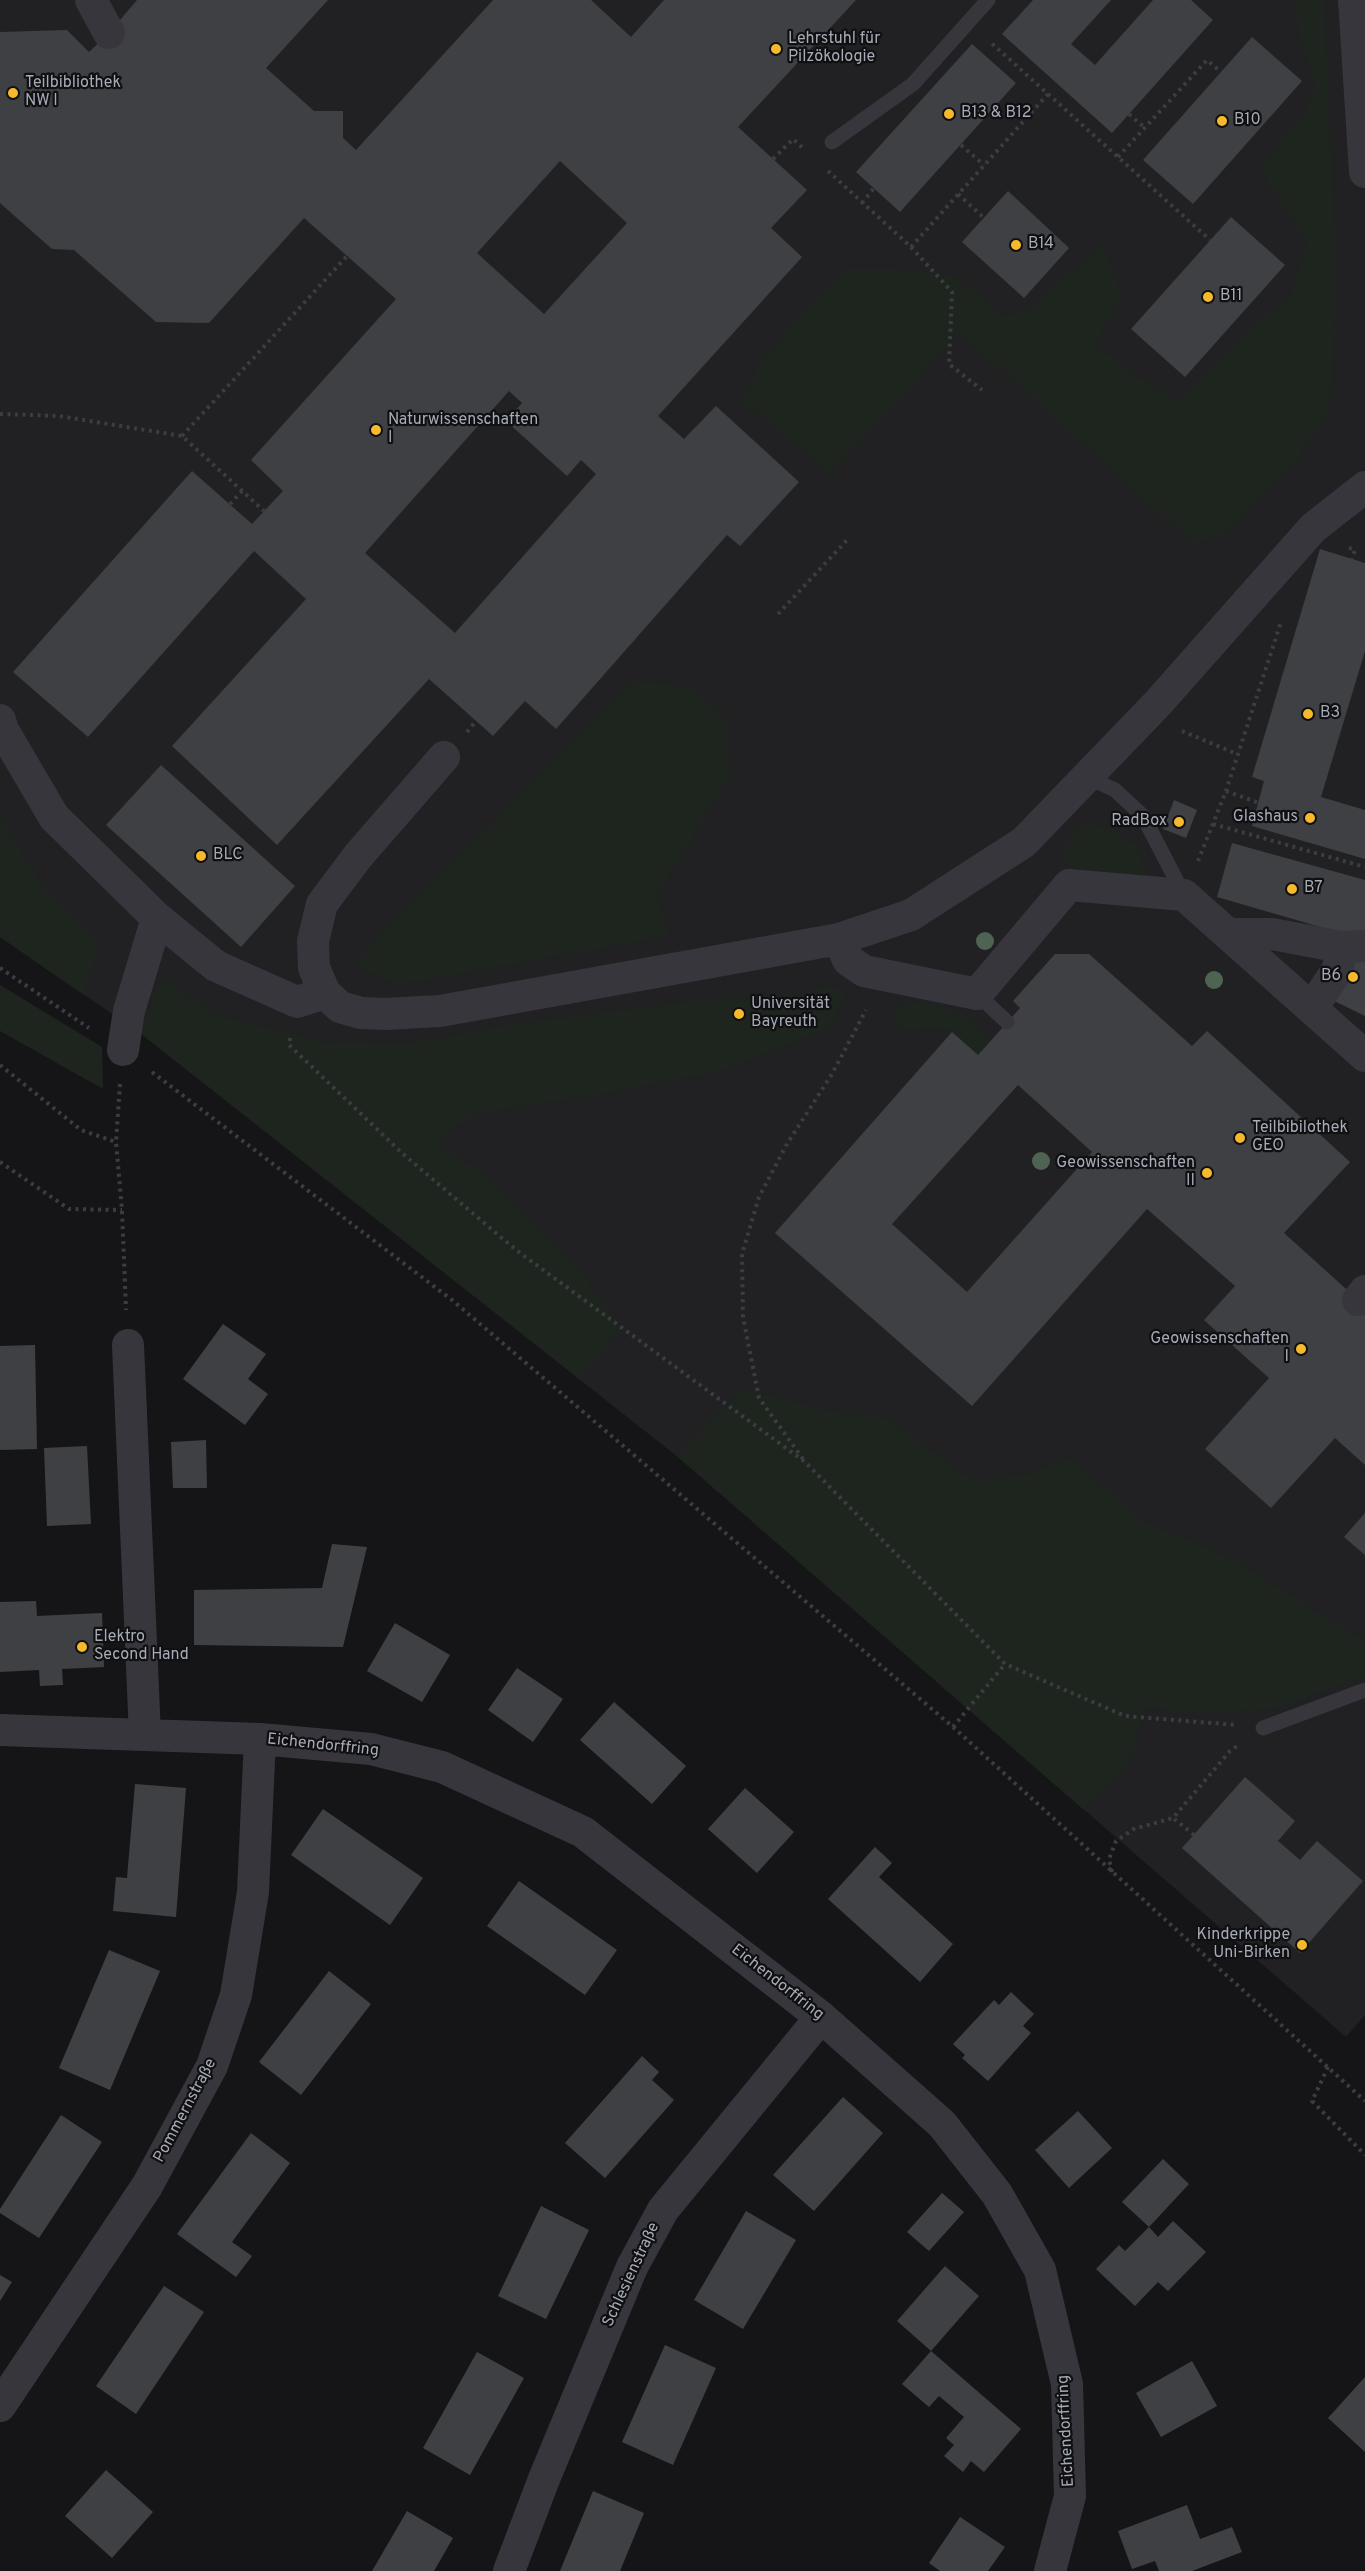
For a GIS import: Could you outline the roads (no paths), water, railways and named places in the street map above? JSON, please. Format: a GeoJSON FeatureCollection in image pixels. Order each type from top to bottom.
{"type":"FeatureCollection","features":[{"type":"Feature","properties":{"kind":"street"},"geometry":{"type":"LineString","coordinates":[[91,0],[110,33]]}},
{"type":"Feature","properties":{"kind":"street"},"geometry":{"type":"LineString","coordinates":[[1358,13],[1365,172]]}},
{"type":"Feature","properties":{"kind":"street"},"geometry":{"type":"LineString","coordinates":[[0,720],[3,730],[54,818],[157,918],[216,966],[361,1013],[440,1011],[839,939],[911,915],[1024,842],[1146,716],[1313,528],[1365,487]]}},
{"type":"Feature","properties":{"kind":"street"},"geometry":{"type":"LineString","coordinates":[[311,997],[314,968],[313,941],[322,904],[358,856],[444,757]]}},
{"type":"Feature","properties":{"kind":"street"},"geometry":{"type":"LineString","coordinates":[[839,939],[848,960],[864,971],[977,994],[1069,885],[1184,895],[1365,1056]]}},
{"type":"Feature","properties":{"kind":"street"},"geometry":{"type":"LineString","coordinates":[[123,1050],[129,1011],[157,918]]}},
{"type":"Feature","properties":{"kind":"street"},"geometry":{"type":"LineString","coordinates":[[1228,934],[1272,934],[1353,947],[1312,1008]]}},
{"type":"Feature","properties":{"kind":"street"},"geometry":{"type":"LineString","coordinates":[[128,1345],[145,1735]]}},
{"type":"Feature","properties":{"kind":"street","name":"Eichendorffring"},"geometry":{"type":"LineString","coordinates":[[0,1730],[260,1739],[371,1749],[441,1767],[583,1832],[821,2017],[942,2124],[997,2193],[1040,2270],[1067,2384],[1070,2496],[1050,2571]]}},
{"type":"Feature","properties":{"kind":"street","name":"Pommernstraße"},"geometry":{"type":"LineString","coordinates":[[0,2406],[147,2186],[212,2066],[236,1995],[253,1892],[260,1739]]}},
{"type":"Feature","properties":{"kind":"street","name":"Schlesienstraße"},"geometry":{"type":"LineString","coordinates":[[509,2571],[544,2479],[632,2267],[663,2210],[821,2017]]}},
{"type":"Feature","properties":{"kind":"lane"},"geometry":{"type":"LineString","coordinates":[[832,142],[913,84],[988,0]]}},
{"type":"Feature","properties":{"kind":"lane"},"geometry":{"type":"LineString","coordinates":[[1087,777],[1115,790],[1143,816],[1184,895]]}},
{"type":"Feature","properties":{"kind":"lane"},"geometry":{"type":"LineString","coordinates":[[977,994],[1007,1022]]}},
{"type":"Feature","properties":{"kind":"lane"},"geometry":{"type":"LineString","coordinates":[[1263,1728],[1365,1690]]}},
{"type":"Feature","properties":{"kind":"place","name":"Lehrstuhl für Pilzökologie"},"geometry":{"type":"Point","coordinates":[776,49]}},
{"type":"Feature","properties":{"kind":"place","name":"Teilbibliothek NW I"},"geometry":{"type":"Point","coordinates":[13,93]}},
{"type":"Feature","properties":{"kind":"place","name":"B13 & B12"},"geometry":{"type":"Point","coordinates":[949,114]}},
{"type":"Feature","properties":{"kind":"place","name":"B10"},"geometry":{"type":"Point","coordinates":[1222,121]}},
{"type":"Feature","properties":{"kind":"place","name":"B14"},"geometry":{"type":"Point","coordinates":[1016,245]}},
{"type":"Feature","properties":{"kind":"place","name":"B11"},"geometry":{"type":"Point","coordinates":[1208,297]}},
{"type":"Feature","properties":{"kind":"place","name":"Naturwissenschaften I"},"geometry":{"type":"Point","coordinates":[376,430]}},
{"type":"Feature","properties":{"kind":"place","name":"B3"},"geometry":{"type":"Point","coordinates":[1308,714]}},
{"type":"Feature","properties":{"kind":"place","name":"Glashaus"},"geometry":{"type":"Point","coordinates":[1310,818]}},
{"type":"Feature","properties":{"kind":"place","name":"RadBox"},"geometry":{"type":"Point","coordinates":[1179,822]}},
{"type":"Feature","properties":{"kind":"place","name":"BLC"},"geometry":{"type":"Point","coordinates":[201,856]}},
{"type":"Feature","properties":{"kind":"place","name":"B7"},"geometry":{"type":"Point","coordinates":[1292,889]}},
{"type":"Feature","properties":{"kind":"place","name":"B6"},"geometry":{"type":"Point","coordinates":[1353,977]}},
{"type":"Feature","properties":{"kind":"place","name":"Universität Bayreuth"},"geometry":{"type":"Point","coordinates":[739,1014]}},
{"type":"Feature","properties":{"kind":"place","name":"Teilbibilothek GEO"},"geometry":{"type":"Point","coordinates":[1240,1138]}},
{"type":"Feature","properties":{"kind":"place","name":"Geowissenschaften II"},"geometry":{"type":"Point","coordinates":[1207,1173]}},
{"type":"Feature","properties":{"kind":"place","name":"Geowissenschaften I"},"geometry":{"type":"Point","coordinates":[1301,1349]}},
{"type":"Feature","properties":{"kind":"place","name":"Elektro Second Hand"},"geometry":{"type":"Point","coordinates":[82,1647]}},
{"type":"Feature","properties":{"kind":"place","name":"Kinderkrippe Uni-Birken"},"geometry":{"type":"Point","coordinates":[1302,1945]}}]}
